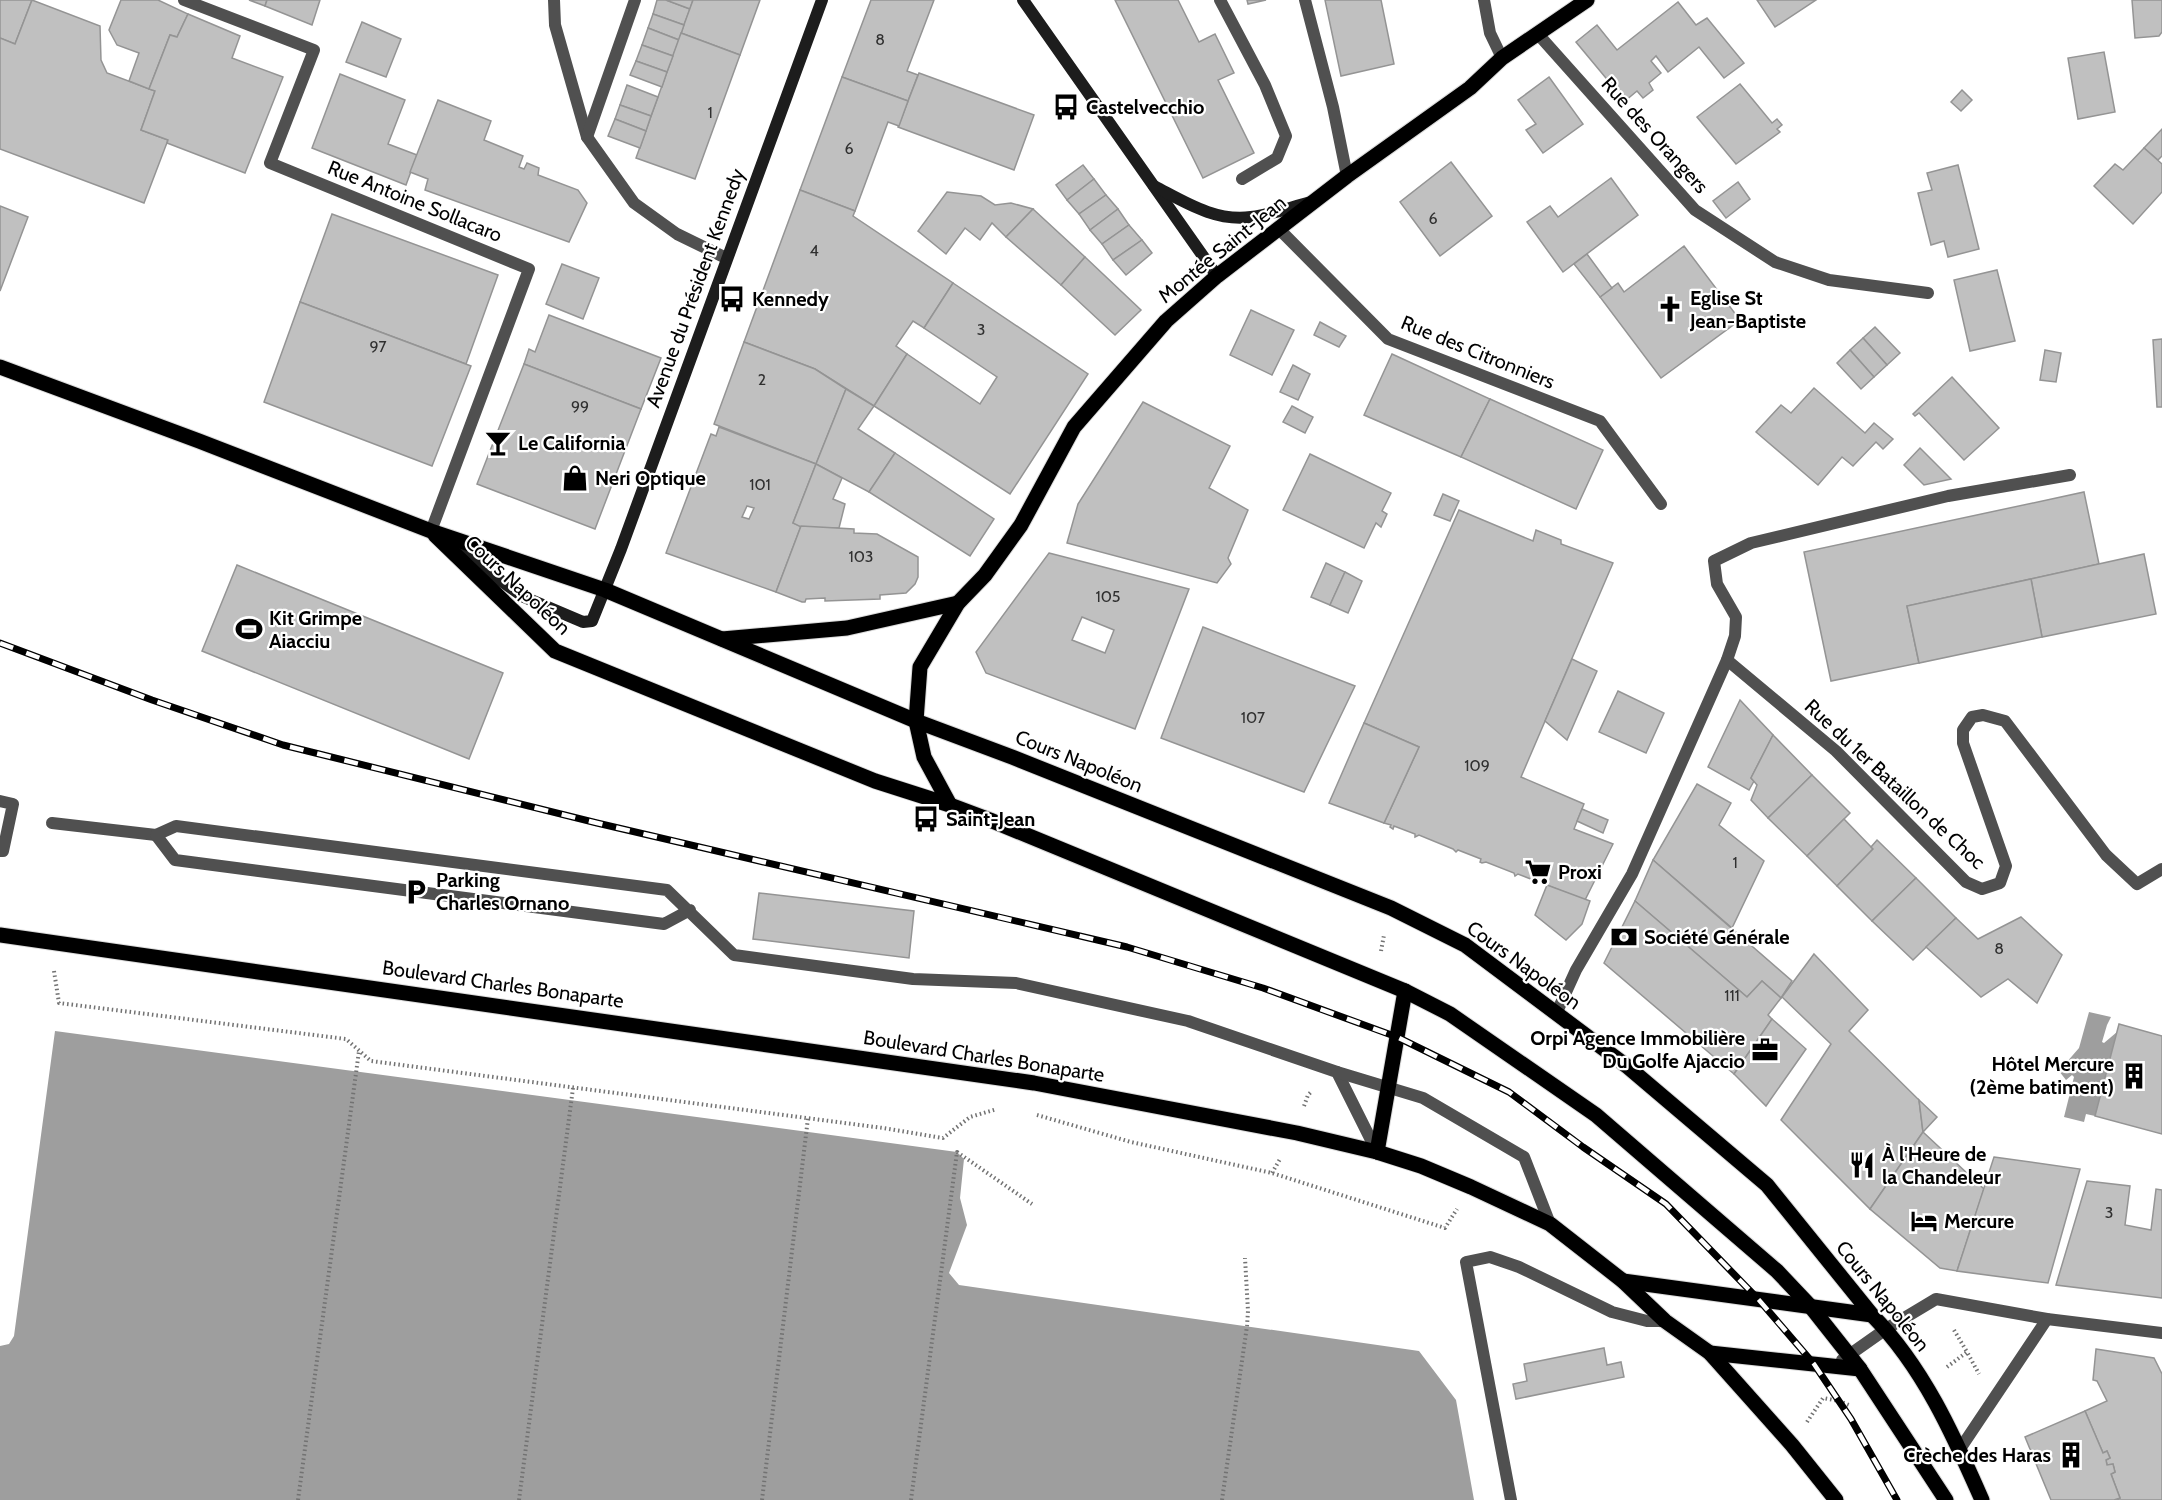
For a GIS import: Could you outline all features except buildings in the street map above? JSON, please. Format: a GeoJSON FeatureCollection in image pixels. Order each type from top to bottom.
{"type":"FeatureCollection","features":[{"type":"Feature","properties":{"kind":"main road","name":"Avenue du Président Kennedy"},"geometry":{"type":"LineString","coordinates":[[431,531],[524,597],[583,622],[592,621],[822,0]]}},
{"type":"Feature","properties":{"kind":"main road"},"geometry":{"type":"LineString","coordinates":[[1023,0],[1216,276]]}},
{"type":"Feature","properties":{"kind":"main road","name":"Montée Saint-Jean"},"geometry":{"type":"LineString","coordinates":[[916,721],[920,667],[958,603],[985,575],[1021,525],[1074,427],[1166,321],[1216,276],[1347,176],[1470,88],[1502,58],[1587,0]]}},
{"type":"Feature","properties":{"kind":"main road"},"geometry":{"type":"LineString","coordinates":[[1150,184],[1203,211],[1226,217],[1251,218],[1317,201]]}},
{"type":"Feature","properties":{"kind":"main road","name":"Cours Napoléon"},"geometry":{"type":"LineString","coordinates":[[0,367],[431,531],[605,590],[916,721],[1024,761],[1391,908],[1465,945],[1628,1067],[1767,1185],[1872,1315],[1886,1329],[1925,1383],[1960,1449],[1982,1500]]}},
{"type":"Feature","properties":{"kind":"main road","name":"Cours Napoléon"},"geometry":{"type":"LineString","coordinates":[[431,531],[555,651],[875,781],[950,805],[1405,991],[1450,1014],[1596,1115],[1777,1270],[1850,1355],[1946,1500]]}},
{"type":"Feature","properties":{"kind":"main road"},"geometry":{"type":"LineString","coordinates":[[718,639],[847,628],[958,603]]}},
{"type":"Feature","properties":{"kind":"main road"},"geometry":{"type":"LineString","coordinates":[[916,721],[924,757],[950,805]]}},
{"type":"Feature","properties":{"kind":"main road","name":"Boulevard Charles Bonaparte"},"geometry":{"type":"LineString","coordinates":[[0,939],[50,941],[1034,1083],[1297,1133],[1377,1152],[1421,1166],[1472,1187],[1550,1224],[1623,1281],[1665,1321],[1710,1353],[1792,1445],[1836,1500]]}},
{"type":"Feature","properties":{"kind":"main road"},"geometry":{"type":"LineString","coordinates":[[1377,1152],[1405,991]]}},
{"type":"Feature","properties":{"kind":"main road"},"geometry":{"type":"LineString","coordinates":[[1623,1281],[1872,1315]]}},
{"type":"Feature","properties":{"kind":"main road"},"geometry":{"type":"LineString","coordinates":[[1710,1353],[1860,1369]]}},
{"type":"Feature","properties":{"kind":"street","name":"Rue Antoine Sollacaro"},"geometry":{"type":"LineString","coordinates":[[184,0],[314,50],[270,163],[529,269],[431,531]]}},
{"type":"Feature","properties":{"kind":"street"},"geometry":{"type":"LineString","coordinates":[[555,0],[555,25],[586,137],[634,203],[677,234],[726,258]]}},
{"type":"Feature","properties":{"kind":"street"},"geometry":{"type":"LineString","coordinates":[[586,137],[635,0]]}},
{"type":"Feature","properties":{"kind":"street"},"geometry":{"type":"LineString","coordinates":[[1220,0],[1265,86],[1286,136],[1277,158],[1242,179]]}},
{"type":"Feature","properties":{"kind":"street"},"geometry":{"type":"LineString","coordinates":[[1305,0],[1333,107],[1347,176]]}},
{"type":"Feature","properties":{"kind":"street"},"geometry":{"type":"LineString","coordinates":[[1484,0],[1490,33],[1502,58]]}},
{"type":"Feature","properties":{"kind":"street","name":"Rue des Orangers"},"geometry":{"type":"LineString","coordinates":[[1537,33],[1695,210],[1775,262],[1828,280],[1928,293]]}},
{"type":"Feature","properties":{"kind":"street","name":"Rue des Citronniers"},"geometry":{"type":"LineString","coordinates":[[1279,229],[1388,339],[1600,421],[1661,504]]}},
{"type":"Feature","properties":{"kind":"street"},"geometry":{"type":"LineString","coordinates":[[1556,1014],[1576,970],[1632,874],[1735,636],[1736,617],[1717,584],[1714,561],[1751,543],[1948,496],[2070,475]]}},
{"type":"Feature","properties":{"kind":"street","name":"Rue du 1er Bataillon de Choc"},"geometry":{"type":"LineString","coordinates":[[1726,660],[1836,751],[1966,882],[1982,889],[2000,883],[2006,866],[1963,743],[1963,730],[1972,717],[1983,715],[2005,721],[2106,855],[2137,884],[2162,869]]}},
{"type":"Feature","properties":{"kind":"street"},"geometry":{"type":"LineString","coordinates":[[0,801],[13,804],[3,851],[0,851]]}},
{"type":"Feature","properties":{"kind":"street"},"geometry":{"type":"LineString","coordinates":[[52,823],[156,835],[176,826],[667,890],[734,955],[913,979],[1016,983],[1188,1021],[1337,1072],[1423,1098],[1524,1157],[1550,1224]]}},
{"type":"Feature","properties":{"kind":"street"},"geometry":{"type":"LineString","coordinates":[[156,835],[176,860],[664,924],[690,910]]}},
{"type":"Feature","properties":{"kind":"street"},"geometry":{"type":"LineString","coordinates":[[1337,1072],[1377,1152]]}},
{"type":"Feature","properties":{"kind":"street"},"geometry":{"type":"LineString","coordinates":[[1511,1500],[1466,1262],[1490,1257],[1519,1267],[1612,1312],[1647,1321],[1665,1321]]}},
{"type":"Feature","properties":{"kind":"street"},"geometry":{"type":"LineString","coordinates":[[1833,1366],[1886,1329],[1936,1299],[2046,1319],[2162,1333]]}},
{"type":"Feature","properties":{"kind":"street"},"geometry":{"type":"LineString","coordinates":[[1960,1449],[2046,1319]]}},
{"type":"Feature","properties":{"kind":"path"},"geometry":{"type":"LineString","coordinates":[[50,941],[59,1003],[346,1039],[371,1061],[808,1118],[943,1138],[970,1117],[995,1109],[1005,1110]]}},
{"type":"Feature","properties":{"kind":"path"},"geometry":{"type":"LineString","coordinates":[[298,1500],[359,1051]]}},
{"type":"Feature","properties":{"kind":"path"},"geometry":{"type":"LineString","coordinates":[[519,1500],[573,1088]]}},
{"type":"Feature","properties":{"kind":"path"},"geometry":{"type":"LineString","coordinates":[[1036,1115],[1131,1142],[1272,1173],[1445,1228],[1472,1187]]}},
{"type":"Feature","properties":{"kind":"path"},"geometry":{"type":"LineString","coordinates":[[762,1500],[808,1118]]}},
{"type":"Feature","properties":{"kind":"path"},"geometry":{"type":"LineString","coordinates":[[911,1500],[957,1152],[1032,1204]]}},
{"type":"Feature","properties":{"kind":"path"},"geometry":{"type":"LineString","coordinates":[[1222,1500],[1248,1318],[1245,1258]]}},
{"type":"Feature","properties":{"kind":"shaded area"},"geometry":{"type":"Polygon","coordinates":[[[2089,1012],[2111,1017],[2102,1042],[2104,1043],[2117,1032],[2095,1116],[2086,1114],[2084,1122],[2064,1117],[2074,1077],[2072,1075],[2066,1080],[2059,1071],[2079,1048],[2089,1012]]]}},
{"type":"Feature","properties":{"kind":"shaded area"},"geometry":{"type":"Polygon","coordinates":[[[55,1031],[957,1152],[964,1159],[960,1198],[967,1225],[949,1273],[959,1285],[1419,1351],[1456,1400],[1474,1500],[0,1500],[0,1346],[9,1344],[14,1336],[55,1031]]]}},
{"type":"Feature","properties":{"kind":"railway"},"geometry":{"type":"LineString","coordinates":[[0,643],[152,700],[283,745],[597,823],[1127,947],[1263,988],[1397,1037],[1509,1092],[1666,1204],[1759,1300],[1814,1364],[1851,1419],[1897,1500]]}},
{"type":"Feature","properties":{"kind":"place","name":"Castelvecchio"},"geometry":{"type":"Point","coordinates":[1066,107]}},
{"type":"Feature","properties":{"kind":"place","name":"Kennedy"},"geometry":{"type":"Point","coordinates":[732,299]}},
{"type":"Feature","properties":{"kind":"place","name":"Eglise St Jean-Baptiste"},"geometry":{"type":"Point","coordinates":[1670,309]}},
{"type":"Feature","properties":{"kind":"place","name":"Le California"},"geometry":{"type":"Point","coordinates":[498,443]}},
{"type":"Feature","properties":{"kind":"place","name":"Neri Optique"},"geometry":{"type":"Point","coordinates":[575,478]}},
{"type":"Feature","properties":{"kind":"place","name":"Kit Grimpe Aiacciu"},"geometry":{"type":"Point","coordinates":[249,629]}},
{"type":"Feature","properties":{"kind":"place","name":"Saint-Jean"},"geometry":{"type":"Point","coordinates":[926,819]}},
{"type":"Feature","properties":{"kind":"place","name":"Proxi"},"geometry":{"type":"Point","coordinates":[1538,872]}},
{"type":"Feature","properties":{"kind":"place","name":"Parking Charles Ornano"},"geometry":{"type":"Point","coordinates":[416,892]}},
{"type":"Feature","properties":{"kind":"place","name":"Société Générale"},"geometry":{"type":"Point","coordinates":[1624,937]}},
{"type":"Feature","properties":{"kind":"place","name":"Orpi Agence Immobilière Du Golfe Ajaccio"},"geometry":{"type":"Point","coordinates":[1765,1050]}},
{"type":"Feature","properties":{"kind":"place","name":"Hôtel Mercure (2ème batiment)"},"geometry":{"type":"Point","coordinates":[2134,1076]}},
{"type":"Feature","properties":{"kind":"place","name":"À l'Heure de la Chandeleur"},"geometry":{"type":"Point","coordinates":[1862,1165]}},
{"type":"Feature","properties":{"kind":"place","name":"Mercure"},"geometry":{"type":"Point","coordinates":[1924,1221]}},
{"type":"Feature","properties":{"kind":"place","name":"Crèche des Haras"},"geometry":{"type":"Point","coordinates":[2071,1455]}}]}
